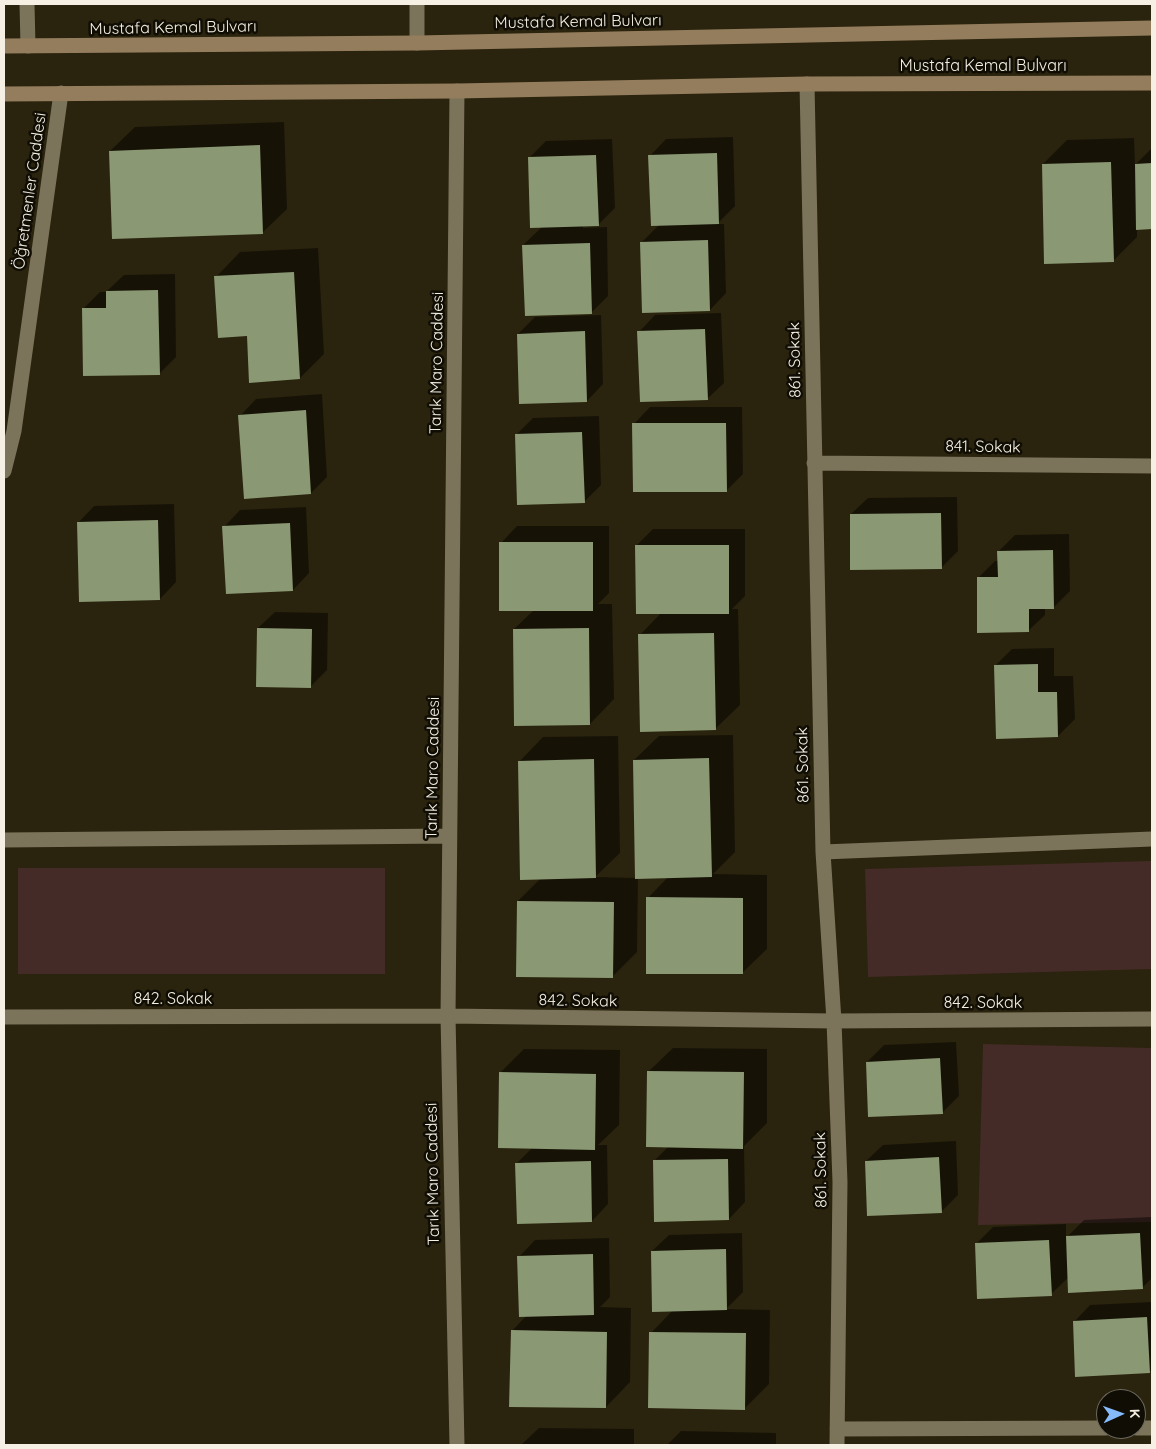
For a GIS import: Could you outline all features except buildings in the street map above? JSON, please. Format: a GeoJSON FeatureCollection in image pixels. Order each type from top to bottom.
{"type":"FeatureCollection","features":[{"type":"Feature","properties":{"kind":"main road","name":"Mustafa Kemal Bulvarı"},"geometry":{"type":"LineString","coordinates":[[4,46],[417,43],[1152,28]]}},
{"type":"Feature","properties":{"kind":"main road","name":"Mustafa Kemal Bulvarı"},"geometry":{"type":"LineString","coordinates":[[4,94],[457,91],[807,84],[1152,83]]}},
{"type":"Feature","properties":{"kind":"street"},"geometry":{"type":"LineString","coordinates":[[27,4],[28,46]]}},
{"type":"Feature","properties":{"kind":"street"},"geometry":{"type":"LineString","coordinates":[[417,4],[417,43]]}},
{"type":"Feature","properties":{"kind":"street","name":"861. Sokak"},"geometry":{"type":"LineString","coordinates":[[807,84],[823,852],[834,1021],[840,1182],[837,1445]]}},
{"type":"Feature","properties":{"kind":"street","name":"Tarık Maro Caddesi"},"geometry":{"type":"LineString","coordinates":[[456,1445],[448,1016],[457,91]]}},
{"type":"Feature","properties":{"kind":"street","name":"Öğretmenler Caddesi"},"geometry":{"type":"LineString","coordinates":[[4,471],[14,431],[61,94]]}},
{"type":"Feature","properties":{"kind":"street","name":"841. Sokak"},"geometry":{"type":"LineString","coordinates":[[814,463],[1152,466]]}},
{"type":"Feature","properties":{"kind":"street"},"geometry":{"type":"LineString","coordinates":[[4,840],[450,836]]}},
{"type":"Feature","properties":{"kind":"street"},"geometry":{"type":"LineString","coordinates":[[823,852],[1152,839]]}},
{"type":"Feature","properties":{"kind":"street","name":"842. Sokak"},"geometry":{"type":"LineString","coordinates":[[4,1017],[448,1016],[834,1021],[1152,1019]]}},
{"type":"Feature","properties":{"kind":"street"},"geometry":{"type":"LineString","coordinates":[[837,1429],[1096,1428]]}},
{"type":"Feature","properties":{"kind":"shaded area"},"geometry":{"type":"Polygon","coordinates":[[[1152,861],[1152,969],[868,977],[865,869],[1152,861]]]}},
{"type":"Feature","properties":{"kind":"shaded area"},"geometry":{"type":"Polygon","coordinates":[[[18,868],[385,868],[385,974],[18,974],[18,868]]]}},
{"type":"Feature","properties":{"kind":"shaded area"},"geometry":{"type":"Polygon","coordinates":[[[983,1044],[1152,1048],[1152,1222],[978,1225],[983,1044]]]}}]}
